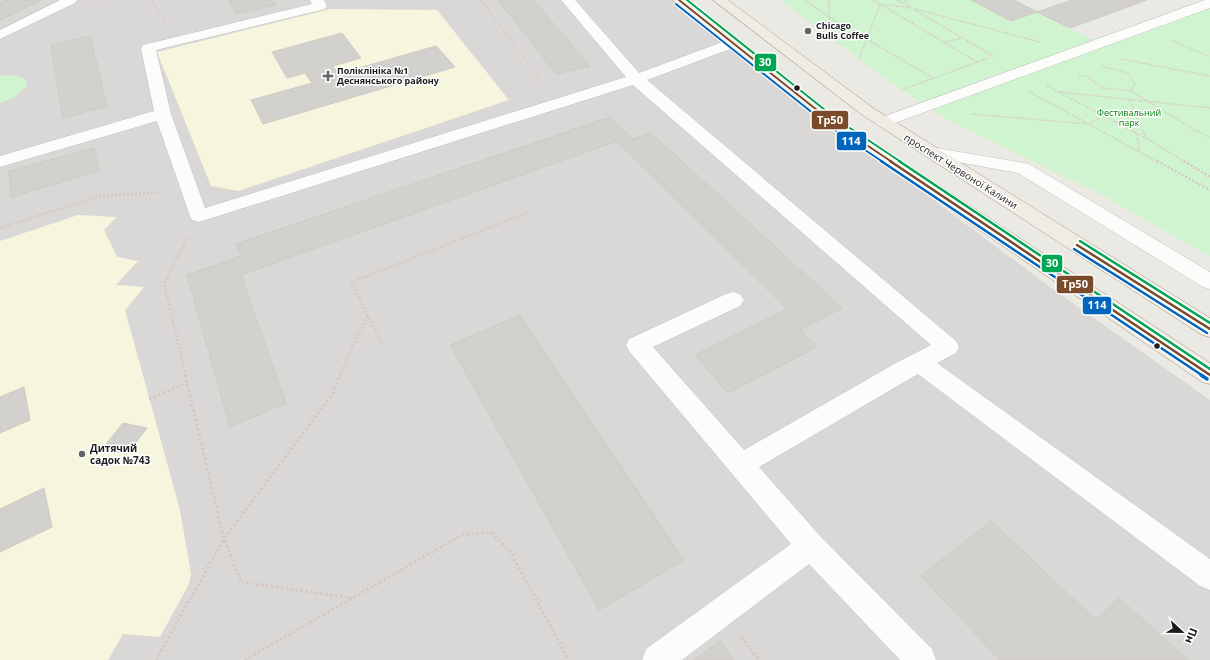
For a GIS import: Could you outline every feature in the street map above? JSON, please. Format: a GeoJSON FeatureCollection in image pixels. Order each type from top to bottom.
{"type":"FeatureCollection","features":[{"type":"Feature","properties":{"kind":"main road"},"geometry":{"type":"LineString","coordinates":[[679,0],[832,122],[1210,375]]}},
{"type":"Feature","properties":{"kind":"main road","name":"проспект Червоної Калини"},"geometry":{"type":"LineString","coordinates":[[720,0],[867,112],[1210,329]]}},
{"type":"Feature","properties":{"kind":"lane"},"geometry":{"type":"LineString","coordinates":[[0,35],[70,0]]}},
{"type":"Feature","properties":{"kind":"lane"},"geometry":{"type":"LineString","coordinates":[[317,0],[320,6],[148,48],[163,114],[199,216],[636,79],[733,43]]}},
{"type":"Feature","properties":{"kind":"lane"},"geometry":{"type":"LineString","coordinates":[[568,0],[636,79],[948,347],[919,362],[740,465]]}},
{"type":"Feature","properties":{"kind":"lane"},"geometry":{"type":"LineString","coordinates":[[883,122],[1080,50],[1100,50],[1142,28],[1210,3]]}},
{"type":"Feature","properties":{"kind":"lane"},"geometry":{"type":"LineString","coordinates":[[0,162],[163,114]]}},
{"type":"Feature","properties":{"kind":"lane"},"geometry":{"type":"LineString","coordinates":[[931,152],[1023,168],[1210,282]]}},
{"type":"Feature","properties":{"kind":"lane"},"geometry":{"type":"LineString","coordinates":[[733,300],[638,345],[811,546],[921,660]]}},
{"type":"Feature","properties":{"kind":"lane"},"geometry":{"type":"LineString","coordinates":[[919,362],[1210,576]]}},
{"type":"Feature","properties":{"kind":"lane"},"geometry":{"type":"LineString","coordinates":[[657,660],[811,546]]}},
{"type":"Feature","properties":{"kind":"path"},"geometry":{"type":"LineString","coordinates":[[481,0],[546,88]]}},
{"type":"Feature","properties":{"kind":"path"},"geometry":{"type":"LineString","coordinates":[[805,0],[829,17],[934,78]]}},
{"type":"Feature","properties":{"kind":"path"},"geometry":{"type":"LineString","coordinates":[[829,0],[829,36]]}},
{"type":"Feature","properties":{"kind":"path"},"geometry":{"type":"LineString","coordinates":[[873,0],[1004,78],[1210,190]]}},
{"type":"Feature","properties":{"kind":"path"},"geometry":{"type":"LineString","coordinates":[[897,0],[962,38],[1026,70],[1058,92],[1146,138],[1210,177]]}},
{"type":"Feature","properties":{"kind":"path"},"geometry":{"type":"LineString","coordinates":[[905,0],[911,8]]}},
{"type":"Feature","properties":{"kind":"path"},"geometry":{"type":"LineString","coordinates":[[880,4],[911,8],[1037,41],[1080,50]]}},
{"type":"Feature","properties":{"kind":"path"},"geometry":{"type":"LineString","coordinates":[[859,59],[880,4]]}},
{"type":"Feature","properties":{"kind":"path"},"geometry":{"type":"LineString","coordinates":[[1142,28],[1210,57]]}},
{"type":"Feature","properties":{"kind":"path"},"geometry":{"type":"LineString","coordinates":[[944,42],[962,38]]}},
{"type":"Feature","properties":{"kind":"path"},"geometry":{"type":"LineString","coordinates":[[1130,91],[1135,84],[1128,73],[1102,66],[1100,50],[1210,76]]}},
{"type":"Feature","properties":{"kind":"path"},"geometry":{"type":"LineString","coordinates":[[1026,70],[1086,76],[1103,88],[1130,91],[1193,129],[1210,137]]}},
{"type":"Feature","properties":{"kind":"path"},"geometry":{"type":"LineString","coordinates":[[1058,92],[1210,108]]}},
{"type":"Feature","properties":{"kind":"path"},"geometry":{"type":"LineString","coordinates":[[1129,99],[1146,138]]}},
{"type":"Feature","properties":{"kind":"path"},"geometry":{"type":"LineString","coordinates":[[965,114],[1088,124],[1104,116]]}},
{"type":"Feature","properties":{"kind":"path"},"geometry":{"type":"LineString","coordinates":[[1137,133],[1139,151]]}},
{"type":"Feature","properties":{"kind":"path"},"geometry":{"type":"LineString","coordinates":[[0,228],[100,196],[189,190]]}},
{"type":"Feature","properties":{"kind":"path"},"geometry":{"type":"LineString","coordinates":[[382,344],[352,282],[530,212]]}},
{"type":"Feature","properties":{"kind":"path"},"geometry":{"type":"LineString","coordinates":[[199,216],[164,284],[224,539],[241,582],[352,598]]}},
{"type":"Feature","properties":{"kind":"path"},"geometry":{"type":"LineString","coordinates":[[156,660],[224,539],[333,393],[352,347],[368,315]]}},
{"type":"Feature","properties":{"kind":"path"},"geometry":{"type":"LineString","coordinates":[[149,399],[187,383]]}},
{"type":"Feature","properties":{"kind":"path"},"geometry":{"type":"LineString","coordinates":[[245,660],[462,535],[491,532],[511,553],[569,660]]}},
{"type":"Feature","properties":{"kind":"shaded area"},"geometry":{"type":"Polygon","coordinates":[[[0,0],[669,0],[687,16],[1050,287],[1210,400],[1210,660],[0,660],[0,0]]]}},
{"type":"Feature","properties":{"kind":"shaded area","name":"Поліклініка №1 Деснянського району"},"geometry":{"type":"Polygon","coordinates":[[[330,9],[437,10],[509,100],[238,191],[211,186],[157,52],[330,9]]]}},
{"type":"Feature","properties":{"kind":"shaded area","name":"Дитячий садок №743"},"geometry":{"type":"Polygon","coordinates":[[[78,215],[117,217],[104,230],[117,257],[138,261],[116,285],[144,287],[125,310],[180,510],[191,574],[189,584],[160,637],[123,634],[108,660],[0,660],[0,241],[78,215]]]}},
{"type":"Feature","properties":{"kind":"green space","name":"Фестивальний парк"},"geometry":{"type":"Polygon","coordinates":[[[780,0],[971,0],[1011,21],[1037,12],[1099,43],[1210,3],[1210,257],[1102,195],[950,121],[891,83],[780,0]]]}},
{"type":"Feature","properties":{"kind":"green space"},"geometry":{"type":"Polygon","coordinates":[[[8,75],[24,78],[27,82],[26,86],[15,97],[0,103],[0,76],[8,75]]]}},
{"type":"Feature","properties":{"kind":"building"},"geometry":{"type":"Polygon","coordinates":[[[6,0],[41,0],[0,20],[0,3],[6,0]]]}},
{"type":"Feature","properties":{"kind":"building"},"geometry":{"type":"Polygon","coordinates":[[[229,0],[272,0],[276,5],[236,14],[229,0]]]}},
{"type":"Feature","properties":{"kind":"building"},"geometry":{"type":"Polygon","coordinates":[[[498,0],[533,0],[590,66],[556,74],[498,0]]]}},
{"type":"Feature","properties":{"kind":"building"},"geometry":{"type":"Polygon","coordinates":[[[971,0],[1014,0],[1037,12],[1011,21],[971,0]]]}},
{"type":"Feature","properties":{"kind":"building"},"geometry":{"type":"Polygon","coordinates":[[[1072,0],[1147,0],[1070,28],[1037,12],[1072,0]]]}},
{"type":"Feature","properties":{"kind":"building"},"geometry":{"type":"Polygon","coordinates":[[[342,33],[361,58],[333,66],[338,74],[436,46],[455,67],[263,124],[251,100],[312,83],[305,73],[287,78],[272,52],[342,33]]]}},
{"type":"Feature","properties":{"kind":"building"},"geometry":{"type":"Polygon","coordinates":[[[90,36],[107,106],[63,118],[51,45],[90,36]]]}},
{"type":"Feature","properties":{"kind":"building"},"geometry":{"type":"Polygon","coordinates":[[[606,113],[633,139],[651,133],[842,308],[800,330],[817,347],[728,393],[695,355],[787,309],[617,141],[241,275],[286,403],[230,427],[187,275],[241,256],[236,244],[610,117],[606,113]]]}},
{"type":"Feature","properties":{"kind":"building"},"geometry":{"type":"Polygon","coordinates":[[[94,148],[99,171],[11,197],[9,171],[94,148]]]}},
{"type":"Feature","properties":{"kind":"building"},"geometry":{"type":"Polygon","coordinates":[[[520,315],[684,560],[599,610],[450,345],[520,315]]]}},
{"type":"Feature","properties":{"kind":"building"},"geometry":{"type":"Polygon","coordinates":[[[24,387],[30,420],[0,433],[0,397],[24,387]]]}},
{"type":"Feature","properties":{"kind":"building"},"geometry":{"type":"Polygon","coordinates":[[[123,423],[147,428],[127,454],[102,449],[123,423]]]}},
{"type":"Feature","properties":{"kind":"building"},"geometry":{"type":"Polygon","coordinates":[[[44,488],[52,527],[0,552],[0,509],[44,488]]]}},
{"type":"Feature","properties":{"kind":"building"},"geometry":{"type":"Polygon","coordinates":[[[991,521],[1096,620],[1119,598],[1188,660],[1000,660],[921,576],[991,521]]]}},
{"type":"Feature","properties":{"kind":"building"},"geometry":{"type":"Polygon","coordinates":[[[720,641],[734,660],[694,660],[720,641]]]}},
{"type":"Feature","properties":{"kind":"transit line","name":"Тр50"},"geometry":{"type":"LineString","coordinates":[[679,0],[832,122],[1210,375]]}},
{"type":"Feature","properties":{"kind":"transit line","name":"30"},"geometry":{"type":"LineString","coordinates":[[687,0],[835,118],[1210,369]]}},
{"type":"Feature","properties":{"kind":"transit line","name":"114"},"geometry":{"type":"LineString","coordinates":[[676,4],[829,126],[1207,379]]}},
{"type":"Feature","properties":{"kind":"transit line","name":"30"},"geometry":{"type":"LineString","coordinates":[[1080,241],[1210,323]]}},
{"type":"Feature","properties":{"kind":"transit line","name":"Тр50"},"geometry":{"type":"LineString","coordinates":[[1077,245],[1210,329]]}},
{"type":"Feature","properties":{"kind":"transit line","name":"114"},"geometry":{"type":"LineString","coordinates":[[1074,249],[1207,333]]}},
{"type":"Feature","properties":{"kind":"place","name":"Chicago Bulls Coffee"},"geometry":{"type":"Point","coordinates":[808,31]}},
{"type":"Feature","properties":{"kind":"place","name":"Поліклініка №1 Деснянського району"},"geometry":{"type":"Point","coordinates":[328,76]}},
{"type":"Feature","properties":{"kind":"place","name":"Дитячий садок №743"},"geometry":{"type":"Point","coordinates":[82,454]}}]}
